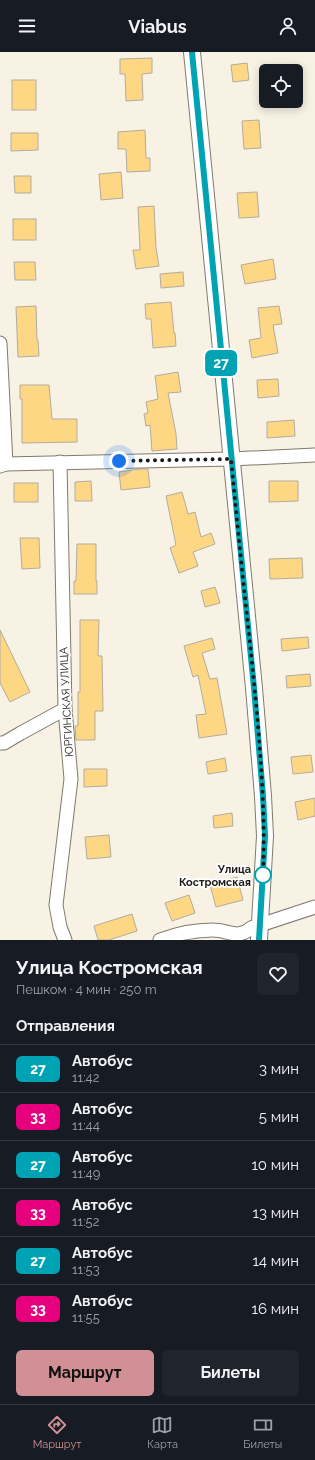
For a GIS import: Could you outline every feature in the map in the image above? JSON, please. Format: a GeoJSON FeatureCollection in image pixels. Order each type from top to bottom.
{"type":"FeatureCollection","features":[{"type":"Feature","properties":{"kind":"street"},"geometry":{"type":"LineString","coordinates":[[192,52],[254,688],[263,796],[264,842],[259,933]]}},
{"type":"Feature","properties":{"kind":"street"},"geometry":{"type":"LineString","coordinates":[[0,343],[3,465],[60,462],[231,459],[315,455]]}},
{"type":"Feature","properties":{"kind":"street","name":"ЮРГИНСКАЯ УЛИЦА"},"geometry":{"type":"LineString","coordinates":[[60,462],[65,709],[71,779],[56,905],[60,927],[65,940]]}},
{"type":"Feature","properties":{"kind":"street"},"geometry":{"type":"LineString","coordinates":[[0,743],[4,743],[65,709]]}},
{"type":"Feature","properties":{"kind":"street"},"geometry":{"type":"LineString","coordinates":[[259,933],[315,907]]}},
{"type":"Feature","properties":{"kind":"street"},"geometry":{"type":"LineString","coordinates":[[160,940],[174,935],[213,930],[237,935],[245,934],[251,928],[259,933]]}},
{"type":"Feature","properties":{"kind":"building"},"geometry":{"type":"Polygon","coordinates":[[[152,58],[152,73],[142,74],[143,100],[126,101],[125,74],[120,74],[120,59],[152,58]]]}},
{"type":"Feature","properties":{"kind":"building"},"geometry":{"type":"Polygon","coordinates":[[[247,63],[249,80],[233,82],[231,65],[247,63]]]}},
{"type":"Feature","properties":{"kind":"building"},"geometry":{"type":"Polygon","coordinates":[[[12,80],[36,80],[36,110],[12,110],[12,80]]]}},
{"type":"Feature","properties":{"kind":"building"},"geometry":{"type":"Polygon","coordinates":[[[259,120],[261,148],[244,149],[242,121],[259,120]]]}},
{"type":"Feature","properties":{"kind":"building"},"geometry":{"type":"Polygon","coordinates":[[[145,130],[146,158],[150,158],[150,171],[127,172],[126,149],[118,149],[118,132],[145,130]]]}},
{"type":"Feature","properties":{"kind":"building"},"geometry":{"type":"Polygon","coordinates":[[[11,133],[38,133],[38,150],[11,151],[11,133]]]}},
{"type":"Feature","properties":{"kind":"building"},"geometry":{"type":"Polygon","coordinates":[[[121,172],[123,198],[101,200],[99,174],[121,172]]]}},
{"type":"Feature","properties":{"kind":"building"},"geometry":{"type":"Polygon","coordinates":[[[14,176],[31,176],[31,193],[15,193],[14,176]]]}},
{"type":"Feature","properties":{"kind":"building"},"geometry":{"type":"Polygon","coordinates":[[[257,192],[259,217],[239,218],[237,193],[257,192]]]}},
{"type":"Feature","properties":{"kind":"building"},"geometry":{"type":"Polygon","coordinates":[[[154,206],[156,248],[159,266],[136,269],[133,250],[140,250],[138,207],[154,206]]]}},
{"type":"Feature","properties":{"kind":"building"},"geometry":{"type":"Polygon","coordinates":[[[13,219],[36,219],[36,240],[13,240],[13,219]]]}},
{"type":"Feature","properties":{"kind":"building"},"geometry":{"type":"Polygon","coordinates":[[[273,259],[276,279],[245,284],[241,265],[273,259]]]}},
{"type":"Feature","properties":{"kind":"building"},"geometry":{"type":"Polygon","coordinates":[[[14,262],[35,262],[36,280],[15,280],[14,262]]]}},
{"type":"Feature","properties":{"kind":"building"},"geometry":{"type":"Polygon","coordinates":[[[183,272],[184,286],[161,288],[160,274],[183,272]]]}},
{"type":"Feature","properties":{"kind":"building"},"geometry":{"type":"Polygon","coordinates":[[[171,302],[176,346],[153,348],[151,319],[146,319],[145,304],[171,302]]]}},
{"type":"Feature","properties":{"kind":"building"},"geometry":{"type":"Polygon","coordinates":[[[36,306],[39,356],[18,357],[16,307],[36,306]]]}},
{"type":"Feature","properties":{"kind":"building"},"geometry":{"type":"Polygon","coordinates":[[[279,306],[282,324],[273,325],[278,353],[252,358],[249,340],[261,338],[258,308],[279,306]]]}},
{"type":"Feature","properties":{"kind":"building"},"geometry":{"type":"Polygon","coordinates":[[[178,372],[181,392],[168,393],[176,434],[177,449],[152,451],[150,425],[146,426],[144,414],[148,413],[146,402],[158,399],[155,376],[178,372]]]}},
{"type":"Feature","properties":{"kind":"building"},"geometry":{"type":"Polygon","coordinates":[[[278,379],[279,396],[258,398],[257,380],[278,379]]]}},
{"type":"Feature","properties":{"kind":"building"},"geometry":{"type":"Polygon","coordinates":[[[20,385],[49,385],[52,419],[77,419],[77,442],[22,443],[22,399],[20,399],[20,385]]]}},
{"type":"Feature","properties":{"kind":"building"},"geometry":{"type":"Polygon","coordinates":[[[294,420],[295,436],[267,438],[267,422],[294,420]]]}},
{"type":"Feature","properties":{"kind":"building"},"geometry":{"type":"Polygon","coordinates":[[[148,469],[150,487],[121,490],[119,472],[148,469]]]}},
{"type":"Feature","properties":{"kind":"building"},"geometry":{"type":"Polygon","coordinates":[[[91,481],[92,501],[75,501],[75,482],[91,481]]]}},
{"type":"Feature","properties":{"kind":"building"},"geometry":{"type":"Polygon","coordinates":[[[269,481],[298,481],[298,501],[269,502],[269,481]]]}},
{"type":"Feature","properties":{"kind":"building"},"geometry":{"type":"Polygon","coordinates":[[[14,483],[38,483],[38,502],[14,502],[14,483]]]}},
{"type":"Feature","properties":{"kind":"building"},"geometry":{"type":"Polygon","coordinates":[[[182,492],[188,514],[195,512],[201,537],[211,533],[215,544],[193,552],[198,566],[179,573],[170,548],[176,545],[166,496],[182,492]]]}},
{"type":"Feature","properties":{"kind":"building"},"geometry":{"type":"Polygon","coordinates":[[[20,538],[39,538],[40,568],[22,569],[20,538]]]}},
{"type":"Feature","properties":{"kind":"building"},"geometry":{"type":"Polygon","coordinates":[[[77,544],[96,544],[97,594],[74,594],[74,581],[76,581],[77,544]]]}},
{"type":"Feature","properties":{"kind":"building"},"geometry":{"type":"Polygon","coordinates":[[[302,558],[303,578],[270,579],[269,559],[302,558]]]}},
{"type":"Feature","properties":{"kind":"building"},"geometry":{"type":"Polygon","coordinates":[[[215,587],[220,603],[205,607],[201,591],[215,587]]]}},
{"type":"Feature","properties":{"kind":"building"},"geometry":{"type":"Polygon","coordinates":[[[80,620],[99,620],[98,656],[102,656],[103,711],[95,711],[95,740],[76,740],[75,726],[78,726],[78,692],[80,692],[80,620]]]}},
{"type":"Feature","properties":{"kind":"building"},"geometry":{"type":"Polygon","coordinates":[[[0,630],[30,692],[10,702],[0,683],[0,630]]]}},
{"type":"Feature","properties":{"kind":"building"},"geometry":{"type":"Polygon","coordinates":[[[308,637],[309,648],[282,651],[281,639],[308,637]]]}},
{"type":"Feature","properties":{"kind":"building"},"geometry":{"type":"Polygon","coordinates":[[[212,638],[215,649],[202,653],[210,679],[217,678],[227,734],[199,738],[196,715],[206,714],[198,675],[193,677],[184,646],[212,638]]]}},
{"type":"Feature","properties":{"kind":"building"},"geometry":{"type":"Polygon","coordinates":[[[310,674],[311,686],[287,688],[286,676],[310,674]]]}},
{"type":"Feature","properties":{"kind":"building"},"geometry":{"type":"Polygon","coordinates":[[[311,755],[313,772],[293,774],[291,757],[311,755]]]}},
{"type":"Feature","properties":{"kind":"building"},"geometry":{"type":"Polygon","coordinates":[[[225,758],[227,771],[208,774],[206,762],[225,758]]]}},
{"type":"Feature","properties":{"kind":"building"},"geometry":{"type":"Polygon","coordinates":[[[84,769],[107,769],[107,786],[84,787],[84,769]]]}},
{"type":"Feature","properties":{"kind":"building"},"geometry":{"type":"Polygon","coordinates":[[[315,798],[315,816],[298,820],[295,802],[315,798]]]}},
{"type":"Feature","properties":{"kind":"building"},"geometry":{"type":"Polygon","coordinates":[[[232,813],[233,826],[214,828],[213,816],[232,813]]]}},
{"type":"Feature","properties":{"kind":"building"},"geometry":{"type":"Polygon","coordinates":[[[109,835],[111,857],[87,859],[85,837],[109,835]]]}},
{"type":"Feature","properties":{"kind":"building"},"geometry":{"type":"Polygon","coordinates":[[[237,877],[243,900],[216,907],[210,885],[237,877]]]}},
{"type":"Feature","properties":{"kind":"building"},"geometry":{"type":"Polygon","coordinates":[[[189,895],[195,913],[172,921],[165,903],[189,895]]]}},
{"type":"Feature","properties":{"kind":"building"},"geometry":{"type":"Polygon","coordinates":[[[132,914],[137,931],[109,940],[98,940],[94,926],[132,914]]]}},
{"type":"Feature","properties":{"kind":"bus line","name":"27"},"geometry":{"type":"LineString","coordinates":[[192,52],[254,688],[263,796],[265,836],[259,940]]}},
{"type":"Feature","properties":{"kind":"place","name":"Улица Костромская"},"geometry":{"type":"Point","coordinates":[263,875]}},
{"type":"Feature","properties":{"kind":"route"},"geometry":{"type":"LineString","coordinates":[[119,461],[231,459],[254,688],[263,796],[265,836],[263,875]]}}]}
